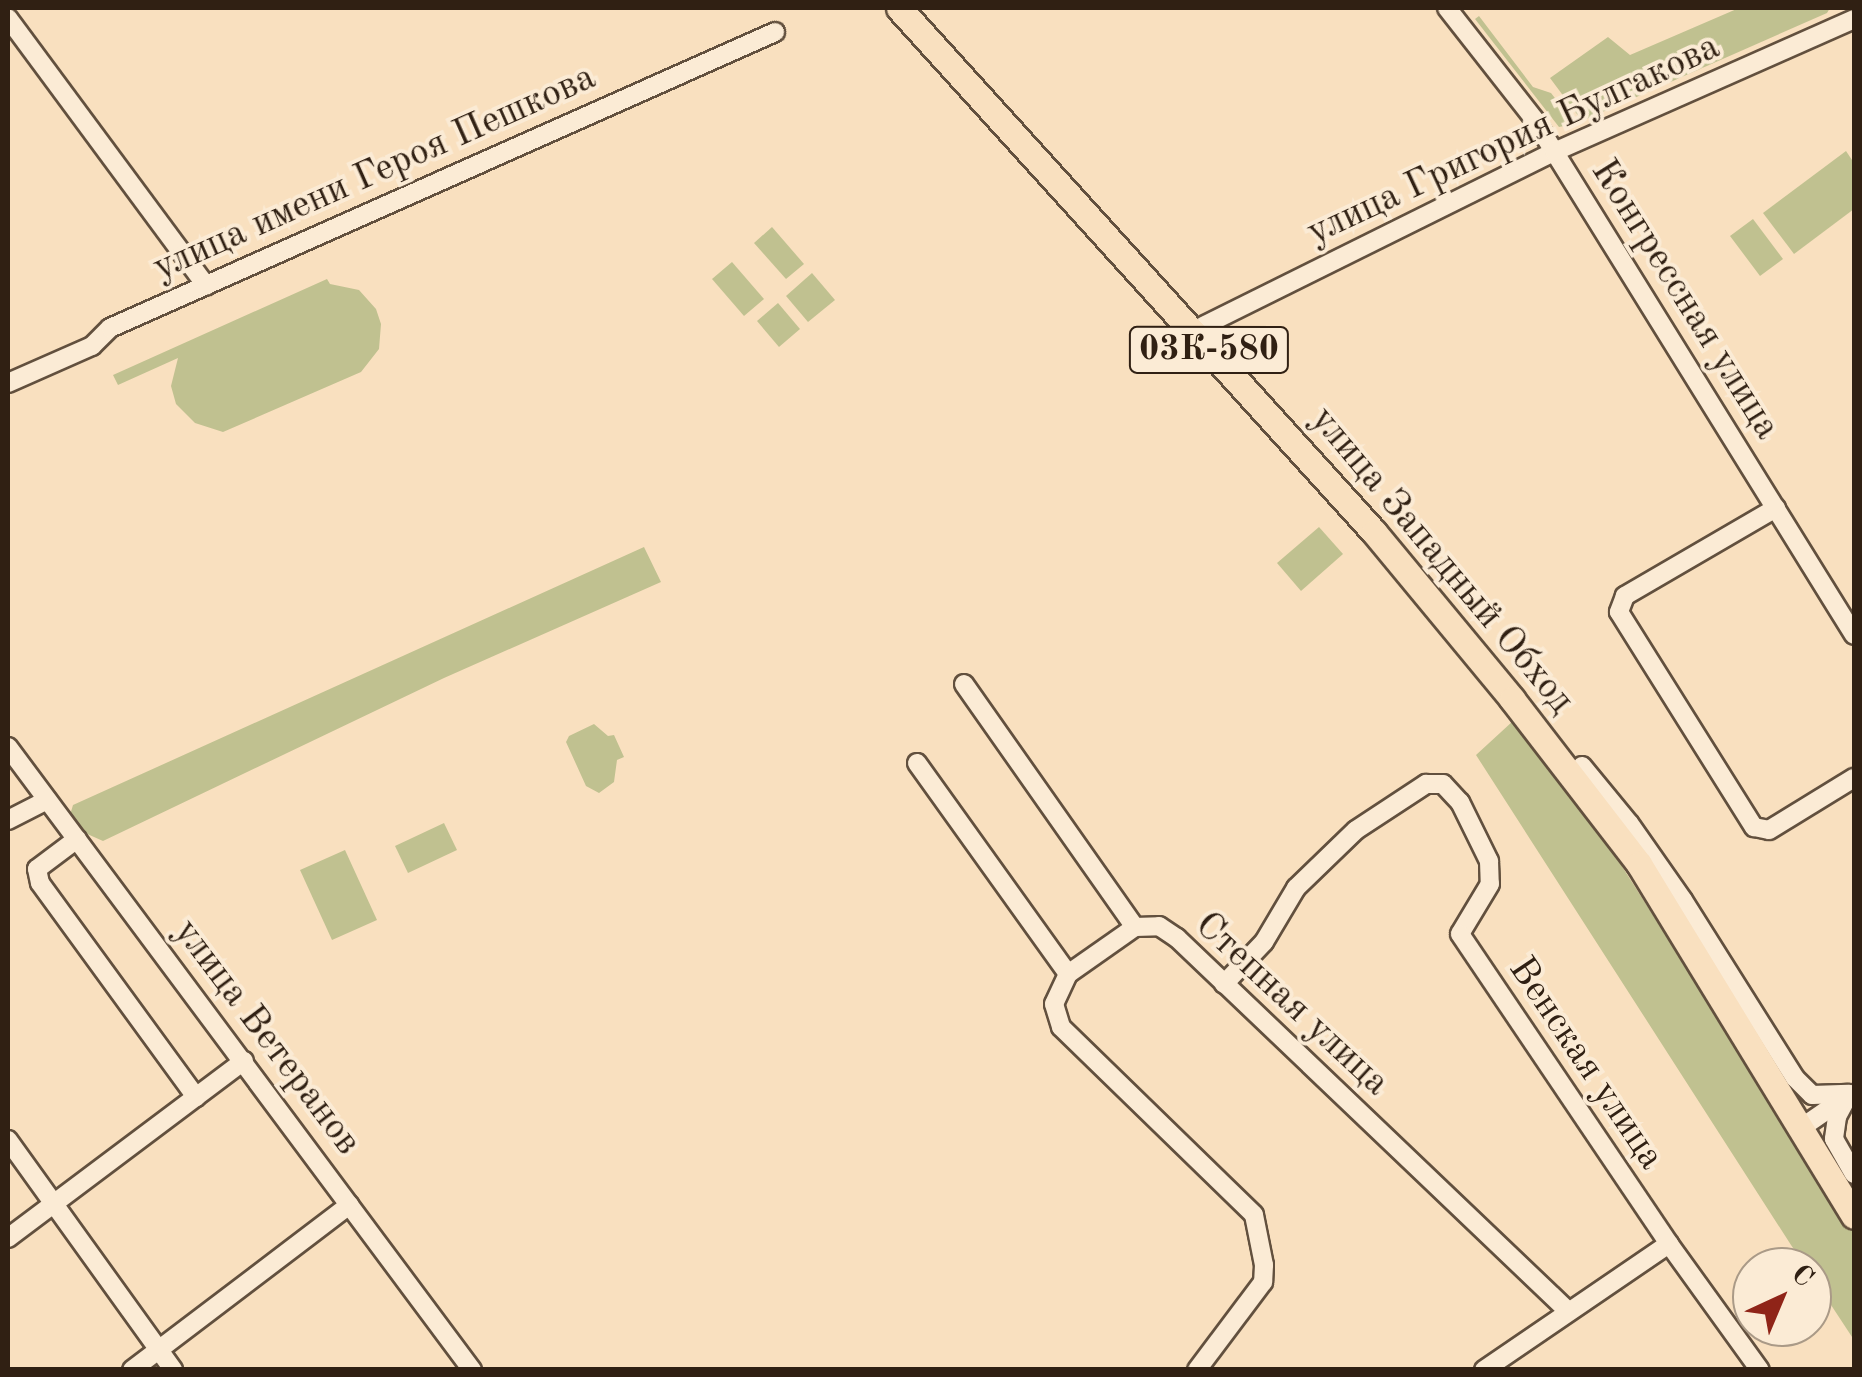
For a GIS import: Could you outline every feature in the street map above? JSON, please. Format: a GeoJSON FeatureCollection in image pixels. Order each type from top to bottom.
{"type":"FeatureCollection","features":[{"type":"Feature","properties":{"kind":"highway","name":"улица Западный Обход"},"geometry":{"type":"LineString","coordinates":[[900,8],[1374,532],[1512,700],[1638,864],[1807,1124],[1854,1186]]}},
{"type":"Feature","properties":{"kind":"highway","name":"улица Западный Обход"},"geometry":{"type":"LineString","coordinates":[[922,8],[1446,602],[1582,766],[1687,919],[1807,1124],[1854,1216]]}},
{"type":"Feature","properties":{"kind":"street","name":"Конгрессная улица"},"geometry":{"type":"LineString","coordinates":[[1447,8],[1497,68],[1554,152],[1854,635]]}},
{"type":"Feature","properties":{"kind":"street"},"geometry":{"type":"LineString","coordinates":[[8,18],[206,286]]}},
{"type":"Feature","properties":{"kind":"street","name":"улица Григория Булгакова"},"geometry":{"type":"LineString","coordinates":[[1204,326],[1554,152],[1854,19]]}},
{"type":"Feature","properties":{"kind":"street","name":"улица имени Героя Пешкова"},"geometry":{"type":"LineString","coordinates":[[8,383],[92,346],[110,328],[775,32]]}},
{"type":"Feature","properties":{"kind":"street"},"geometry":{"type":"LineString","coordinates":[[1776,508],[1625,596],[1619,612],[1754,827],[1769,830],[1854,778]]}},
{"type":"Feature","properties":{"kind":"street","name":"Степная улица"},"geometry":{"type":"LineString","coordinates":[[964,684],[1135,927],[1158,926],[1224,984],[1568,1311]]}},
{"type":"Feature","properties":{"kind":"street","name":"улица Ветеранов"},"geometry":{"type":"LineString","coordinates":[[8,747],[74,842],[469,1370]]}},
{"type":"Feature","properties":{"kind":"street","name":"улица Ветеранов"},"geometry":{"type":"LineString","coordinates":[[8,757],[45,801]]}},
{"type":"Feature","properties":{"kind":"street"},"geometry":{"type":"LineString","coordinates":[[917,763],[1068,974]]}},
{"type":"Feature","properties":{"kind":"street"},"geometry":{"type":"LineString","coordinates":[[1582,766],[1630,822],[1795,1078],[1812,1095],[1852,1092]]}},
{"type":"Feature","properties":{"kind":"street","name":"Венская улица"},"geometry":{"type":"LineString","coordinates":[[1224,984],[1264,942],[1296,888],[1356,830],[1426,784],[1443,784],[1460,802],[1489,861],[1490,884],[1460,934],[1668,1244],[1760,1370]]}},
{"type":"Feature","properties":{"kind":"street"},"geometry":{"type":"LineString","coordinates":[[8,820],[45,801]]}},
{"type":"Feature","properties":{"kind":"street"},"geometry":{"type":"LineString","coordinates":[[74,842],[37,870],[40,883],[196,1097]]}},
{"type":"Feature","properties":{"kind":"street"},"geometry":{"type":"LineString","coordinates":[[1135,927],[1068,974],[1054,1004],[1061,1027],[1254,1215],[1264,1265],[1262,1282],[1198,1370]]}},
{"type":"Feature","properties":{"kind":"street"},"geometry":{"type":"LineString","coordinates":[[8,1238],[242,1063]]}},
{"type":"Feature","properties":{"kind":"street"},"geometry":{"type":"LineString","coordinates":[[1807,1124],[1852,1092]]}},
{"type":"Feature","properties":{"kind":"street"},"geometry":{"type":"LineString","coordinates":[[1852,1092],[1837,1117],[1834,1139],[1854,1174]]}},
{"type":"Feature","properties":{"kind":"street"},"geometry":{"type":"LineString","coordinates":[[8,1140],[173,1370]]}},
{"type":"Feature","properties":{"kind":"street"},"geometry":{"type":"LineString","coordinates":[[132,1370],[347,1206]]}},
{"type":"Feature","properties":{"kind":"street"},"geometry":{"type":"LineString","coordinates":[[1484,1370],[1668,1244]]}},
{"type":"Feature","properties":{"kind":"green space"},"geometry":{"type":"Polygon","coordinates":[[[1739,8],[1830,8],[1827,13],[1582,121],[1550,78],[1608,37],[1630,55],[1739,8]]]}},
{"type":"Feature","properties":{"kind":"green space"},"geometry":{"type":"Polygon","coordinates":[[[1479,16],[1533,87],[1551,93],[1575,124],[1559,127],[1475,19],[1479,16]]]}},
{"type":"Feature","properties":{"kind":"green space"},"geometry":{"type":"Polygon","coordinates":[[[1846,151],[1854,163],[1854,209],[1794,254],[1763,213],[1846,151]]]}},
{"type":"Feature","properties":{"kind":"green space"},"geometry":{"type":"Polygon","coordinates":[[[1753,219],[1783,259],[1760,276],[1730,236],[1753,219]]]}},
{"type":"Feature","properties":{"kind":"green space"},"geometry":{"type":"Polygon","coordinates":[[[772,227],[804,264],[786,279],[754,243],[772,227]]]}},
{"type":"Feature","properties":{"kind":"green space"},"geometry":{"type":"Polygon","coordinates":[[[732,262],[764,299],[744,316],[712,279],[732,262]]]}},
{"type":"Feature","properties":{"kind":"green space"},"geometry":{"type":"Polygon","coordinates":[[[812,273],[835,300],[808,322],[786,296],[812,273]]]}},
{"type":"Feature","properties":{"kind":"green space"},"geometry":{"type":"Polygon","coordinates":[[[327,279],[330,284],[359,290],[376,309],[381,324],[379,349],[361,372],[223,432],[195,423],[176,404],[171,386],[178,358],[118,385],[113,375],[327,279]]]}},
{"type":"Feature","properties":{"kind":"green space"},"geometry":{"type":"Polygon","coordinates":[[[778,303],[800,329],[779,347],[757,321],[778,303]]]}},
{"type":"Feature","properties":{"kind":"green space"},"geometry":{"type":"Polygon","coordinates":[[[1319,527],[1343,554],[1301,591],[1277,563],[1319,527]]]}},
{"type":"Feature","properties":{"kind":"green space"},"geometry":{"type":"Polygon","coordinates":[[[644,547],[661,582],[444,678],[103,841],[67,825],[73,805],[644,547]]]}},
{"type":"Feature","properties":{"kind":"green space"},"geometry":{"type":"Polygon","coordinates":[[[1513,721],[1616,857],[1854,1231],[1854,1340],[1832,1306],[1832,1247],[1792,1247],[1476,755],[1513,721]]]}},
{"type":"Feature","properties":{"kind":"green space"},"geometry":{"type":"Polygon","coordinates":[[[594,724],[608,736],[614,735],[624,757],[617,760],[614,782],[599,793],[586,786],[566,742],[569,736],[594,724]]]}},
{"type":"Feature","properties":{"kind":"green space"},"geometry":{"type":"Polygon","coordinates":[[[444,823],[457,850],[408,873],[395,846],[444,823]]]}},
{"type":"Feature","properties":{"kind":"green space"},"geometry":{"type":"Polygon","coordinates":[[[345,850],[377,920],[332,940],[300,870],[345,850]]]}}]}
